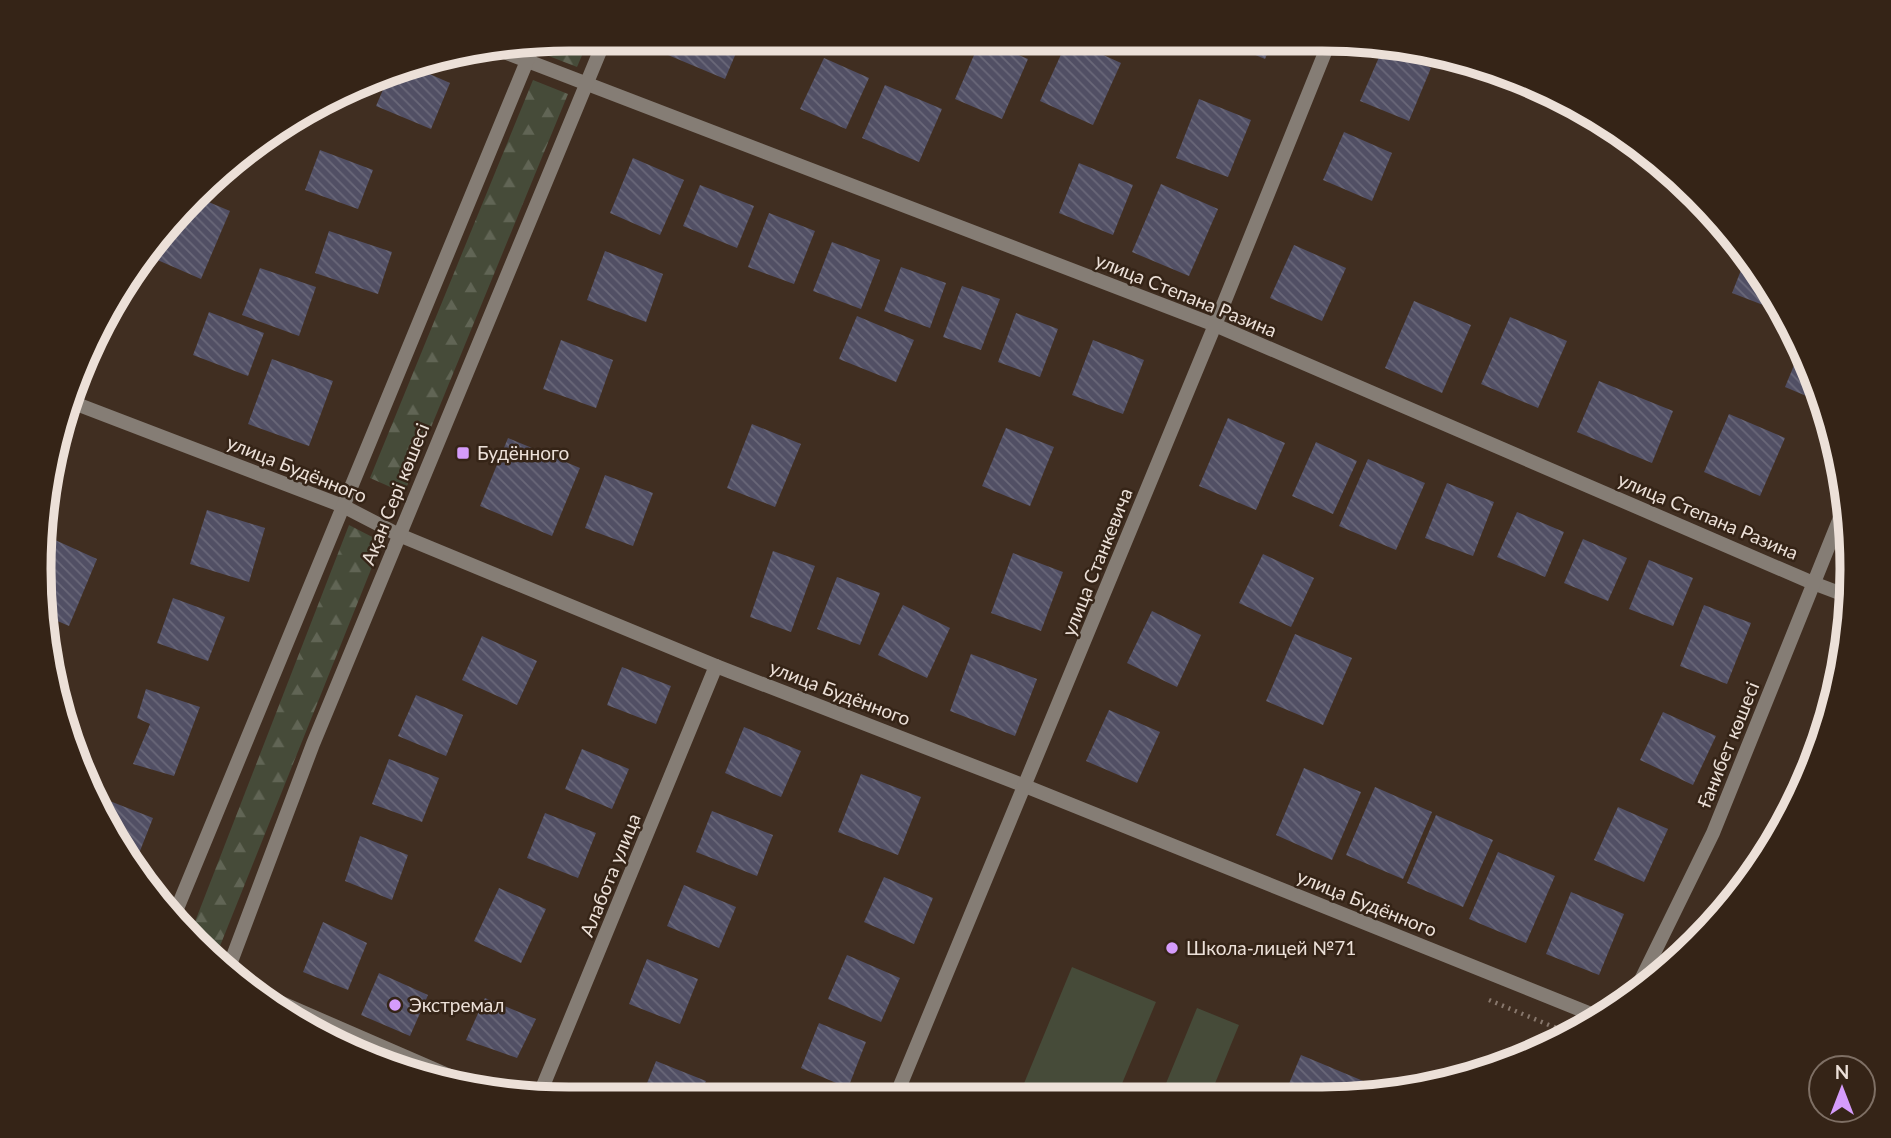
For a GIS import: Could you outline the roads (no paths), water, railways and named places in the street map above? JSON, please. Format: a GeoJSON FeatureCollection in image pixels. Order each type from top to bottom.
{"type":"FeatureCollection","features":[{"type":"Feature","properties":{"kind":"street","name":"Ақан Сері көшесі"},"geometry":{"type":"LineString","coordinates":[[231,962],[313,744],[600,51]]}},
{"type":"Feature","properties":{"kind":"street","name":"улица Станкевича"},"geometry":{"type":"LineString","coordinates":[[900,1087],[1326,51]]}},
{"type":"Feature","properties":{"kind":"street"},"geometry":{"type":"LineString","coordinates":[[176,908],[531,52]]}},
{"type":"Feature","properties":{"kind":"street","name":"улица Степана Разина"},"geometry":{"type":"LineString","coordinates":[[509,54],[1215,325],[1839,593]]}},
{"type":"Feature","properties":{"kind":"street","name":"улица Будённого"},"geometry":{"type":"LineString","coordinates":[[77,404],[343,506],[399,535],[716,666],[1025,786],[1589,1013]]}},
{"type":"Feature","properties":{"kind":"street","name":"Ғанибет көшесі"},"geometry":{"type":"LineString","coordinates":[[1643,975],[1713,833],[1838,523]]}},
{"type":"Feature","properties":{"kind":"street","name":"Алабота улица"},"geometry":{"type":"LineString","coordinates":[[543,1086],[716,666]]}},
{"type":"Feature","properties":{"kind":"street"},"geometry":{"type":"LineString","coordinates":[[296,1009],[437,1070]]}},
{"type":"Feature","properties":{"kind":"place","name":"Будённого"},"geometry":{"type":"Point","coordinates":[463,453]}},
{"type":"Feature","properties":{"kind":"place","name":"Школа-лицей №71"},"geometry":{"type":"Point","coordinates":[1172,948]}},
{"type":"Feature","properties":{"kind":"place","name":"Экстремал"},"geometry":{"type":"Point","coordinates":[395,1005]}}]}
